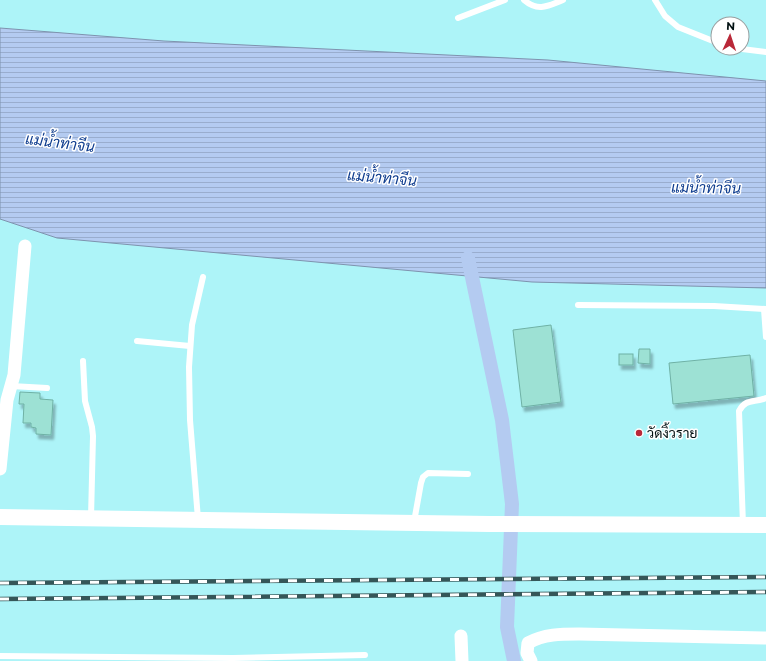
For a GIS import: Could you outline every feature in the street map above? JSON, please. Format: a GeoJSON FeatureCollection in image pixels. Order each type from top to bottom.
{"type":"FeatureCollection","features":[{"type":"Feature","properties":{"kind":"street"},"geometry":{"type":"LineString","coordinates":[[0,469],[8,393],[14,375],[25,246]]}},
{"type":"Feature","properties":{"kind":"street"},"geometry":{"type":"LineString","coordinates":[[0,517],[490,524],[766,525]]}},
{"type":"Feature","properties":{"kind":"street"},"geometry":{"type":"LineString","coordinates":[[531,661],[527,652],[528,643],[555,634],[766,638]]}},
{"type":"Feature","properties":{"kind":"street"},"geometry":{"type":"LineString","coordinates":[[461,636],[462,661]]}},
{"type":"Feature","properties":{"kind":"lane"},"geometry":{"type":"LineString","coordinates":[[458,18],[505,0]]}},
{"type":"Feature","properties":{"kind":"lane"},"geometry":{"type":"LineString","coordinates":[[524,0],[535,7],[543,8],[562,0]]}},
{"type":"Feature","properties":{"kind":"lane"},"geometry":{"type":"LineString","coordinates":[[655,0],[665,16],[678,27],[710,40]]}},
{"type":"Feature","properties":{"kind":"lane"},"geometry":{"type":"LineString","coordinates":[[750,50],[766,52]]}},
{"type":"Feature","properties":{"kind":"lane"},"geometry":{"type":"LineString","coordinates":[[198,520],[190,420],[190,346],[192,324],[203,277]]}},
{"type":"Feature","properties":{"kind":"lane"},"geometry":{"type":"LineString","coordinates":[[578,305],[714,306],[765,309],[766,337]]}},
{"type":"Feature","properties":{"kind":"lane"},"geometry":{"type":"LineString","coordinates":[[137,341],[190,346]]}},
{"type":"Feature","properties":{"kind":"lane"},"geometry":{"type":"LineString","coordinates":[[83,361],[85,401],[93,432],[91,518]]}},
{"type":"Feature","properties":{"kind":"lane"},"geometry":{"type":"LineString","coordinates":[[11,386],[47,388]]}},
{"type":"Feature","properties":{"kind":"lane"},"geometry":{"type":"LineString","coordinates":[[743,525],[739,411],[743,404],[766,398]]}},
{"type":"Feature","properties":{"kind":"lane"},"geometry":{"type":"LineString","coordinates":[[414,523],[421,483],[423,477],[428,472],[468,474]]}},
{"type":"Feature","properties":{"kind":"lane"},"geometry":{"type":"LineString","coordinates":[[0,656],[66,659],[234,658],[365,655]]}},
{"type":"Feature","properties":{"kind":"water","name":"แม่น้ำท่าจีน"},"geometry":{"type":"Polygon","coordinates":[[[0,28],[164,41],[548,60],[766,81],[766,288],[532,282],[57,238],[0,219],[0,28]]]}},
{"type":"Feature","properties":{"kind":"building"},"geometry":{"type":"Polygon","coordinates":[[[551,325],[561,402],[522,407],[513,330],[551,325]]]}},
{"type":"Feature","properties":{"kind":"building"},"geometry":{"type":"Polygon","coordinates":[[[639,349],[650,349],[650,364],[638,363],[639,349]]]}},
{"type":"Feature","properties":{"kind":"building"},"geometry":{"type":"Polygon","coordinates":[[[619,354],[633,354],[633,365],[619,365],[619,354]]]}},
{"type":"Feature","properties":{"kind":"building"},"geometry":{"type":"Polygon","coordinates":[[[750,355],[754,396],[673,404],[669,363],[750,355]]]}},
{"type":"Feature","properties":{"kind":"building"},"geometry":{"type":"Polygon","coordinates":[[[20,392],[40,393],[40,399],[53,400],[51,435],[36,434],[36,428],[31,427],[31,423],[23,423],[24,404],[19,404],[20,392]]]}},
{"type":"Feature","properties":{"kind":"waterway"},"geometry":{"type":"LineString","coordinates":[[468,258],[502,420],[512,504],[507,627],[514,661]]}},
{"type":"Feature","properties":{"kind":"railway"},"geometry":{"type":"LineString","coordinates":[[0,583],[766,577]]}},
{"type":"Feature","properties":{"kind":"railway"},"geometry":{"type":"LineString","coordinates":[[0,599],[766,592]]}},
{"type":"Feature","properties":{"kind":"place","name":"วัดงิ้วราย"},"geometry":{"type":"Point","coordinates":[639,433]}}]}
